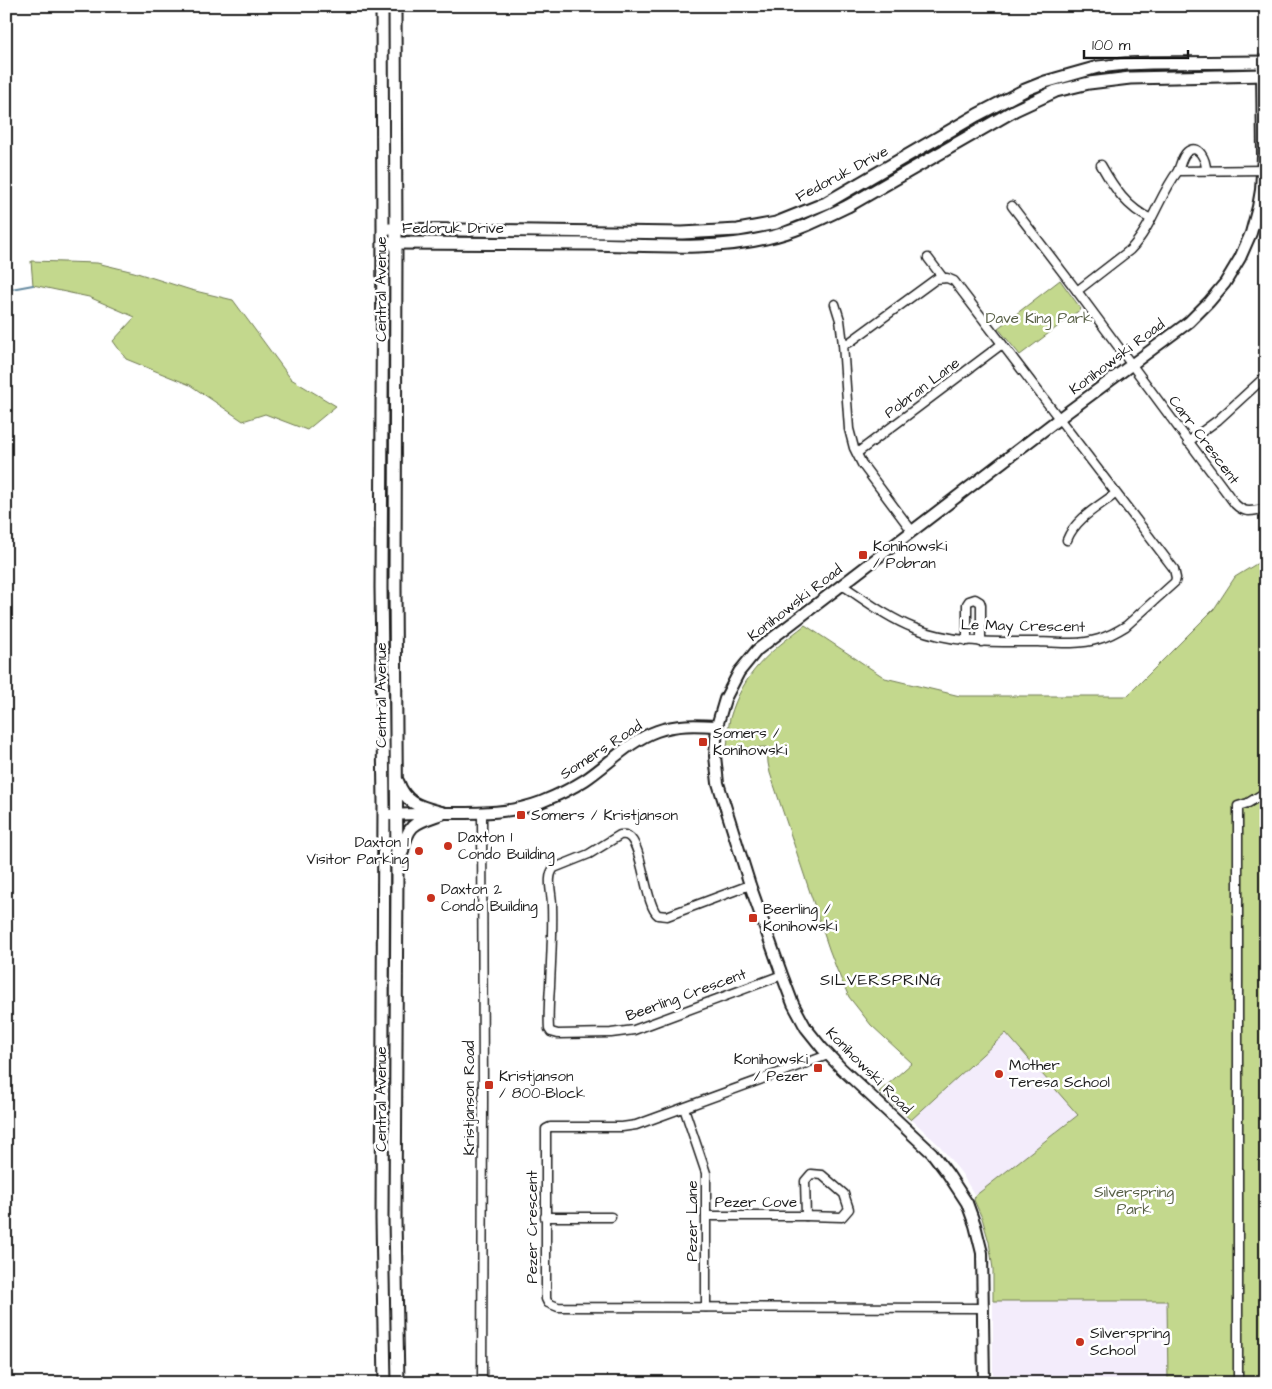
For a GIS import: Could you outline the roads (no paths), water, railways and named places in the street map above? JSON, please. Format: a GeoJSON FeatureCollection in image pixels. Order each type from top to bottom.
{"type":"FeatureCollection","features":[{"type":"Feature","properties":{"kind":"main road","name":"Central Avenue"},"geometry":{"type":"LineString","coordinates":[[382,6],[381,588],[384,815],[382,1218],[385,1383]]}},
{"type":"Feature","properties":{"kind":"main road","name":"Central Avenue"},"geometry":{"type":"LineString","coordinates":[[395,6],[396,1219],[398,1383]]}},
{"type":"Feature","properties":{"kind":"main road","name":"Fedoruk Drive"},"geometry":{"type":"LineString","coordinates":[[383,229],[682,233],[738,230],[776,223],[826,203],[978,115],[1025,90],[1045,82],[1098,67],[1126,64],[1264,62]]}},
{"type":"Feature","properties":{"kind":"main road","name":"Fedoruk Drive"},"geometry":{"type":"LineString","coordinates":[[382,243],[703,245],[747,242],[788,232],[824,218],[1008,114],[1056,91],[1088,83],[1130,78],[1264,75]]}},
{"type":"Feature","properties":{"kind":"main road"},"geometry":{"type":"LineString","coordinates":[[396,777],[408,800],[423,808],[443,813]]}},
{"type":"Feature","properties":{"kind":"main road"},"geometry":{"type":"LineString","coordinates":[[397,874],[404,840],[409,830],[422,821],[443,813]]}},
{"type":"Feature","properties":{"kind":"main road"},"geometry":{"type":"LineString","coordinates":[[398,1365],[409,1383]]}},
{"type":"Feature","properties":{"kind":"street","name":"Konihowski Road"},"geometry":{"type":"LineString","coordinates":[[984,1383],[982,1254],[975,1225],[962,1195],[932,1154],[828,1055],[806,1028],[793,1004],[750,886],[718,783],[715,756],[717,726],[725,699],[738,672],[757,650],[1059,419],[1190,322],[1226,282],[1240,258],[1251,233],[1258,207],[1264,170],[1264,62]]}},
{"type":"Feature","properties":{"kind":"street"},"geometry":{"type":"LineString","coordinates":[[1077,291],[1130,250],[1141,237],[1178,171],[1186,152],[1196,150],[1202,154],[1206,170]]}},
{"type":"Feature","properties":{"kind":"street"},"geometry":{"type":"LineString","coordinates":[[1100,166],[1123,198],[1152,219]]}},
{"type":"Feature","properties":{"kind":"street"},"geometry":{"type":"LineString","coordinates":[[1178,171],[1264,170]]}},
{"type":"Feature","properties":{"kind":"street","name":"Carr Crescent"},"geometry":{"type":"LineString","coordinates":[[1012,206],[1235,504],[1246,512],[1266,509]]}},
{"type":"Feature","properties":{"kind":"street"},"geometry":{"type":"LineString","coordinates":[[843,344],[850,342],[936,279],[942,278],[928,258]]}},
{"type":"Feature","properties":{"kind":"street","name":"Le May Crescent"},"geometry":{"type":"LineString","coordinates":[[842,585],[911,627],[952,639],[981,642],[1078,643],[1099,639],[1113,634],[1126,626],[1175,582],[1174,569],[954,281],[942,278]]}},
{"type":"Feature","properties":{"kind":"street"},"geometry":{"type":"LineString","coordinates":[[835,304],[840,320],[849,429],[854,448],[862,464],[912,531]]}},
{"type":"Feature","properties":{"kind":"street","name":"Pobran Lane"},"geometry":{"type":"LineString","coordinates":[[858,453],[1002,344]]}},
{"type":"Feature","properties":{"kind":"street"},"geometry":{"type":"LineString","coordinates":[[1188,442],[1218,420],[1266,376]]}},
{"type":"Feature","properties":{"kind":"street"},"geometry":{"type":"LineString","coordinates":[[1067,540],[1069,534],[1080,521],[1116,494]]}},
{"type":"Feature","properties":{"kind":"street"},"geometry":{"type":"LineString","coordinates":[[968,641],[968,604],[969,601],[975,599],[981,605],[981,642]]}},
{"type":"Feature","properties":{"kind":"street","name":"Somers Road"},"geometry":{"type":"LineString","coordinates":[[384,815],[482,813],[520,808],[538,803],[570,789],[630,746],[655,732],[694,724],[717,726]]}},
{"type":"Feature","properties":{"kind":"street"},"geometry":{"type":"LineString","coordinates":[[1238,1383],[1238,806],[1248,803],[1266,792]]}},
{"type":"Feature","properties":{"kind":"street","name":"Kristjanson Road"},"geometry":{"type":"LineString","coordinates":[[482,813],[482,1383]]}},
{"type":"Feature","properties":{"kind":"street","name":"Beerling Crescent"},"geometry":{"type":"LineString","coordinates":[[750,886],[667,916],[658,915],[653,909],[634,841],[624,834],[589,854],[554,868],[550,872],[549,877],[553,930],[549,997],[551,1032],[558,1034],[618,1033],[634,1030],[782,975]]}},
{"type":"Feature","properties":{"kind":"street","name":"Pezer Crescent"},"geometry":{"type":"LineString","coordinates":[[828,1055],[636,1125],[550,1127],[546,1129],[546,1299],[548,1303],[551,1306],[984,1308]]}},
{"type":"Feature","properties":{"kind":"street","name":"Pezer Lane"},"geometry":{"type":"LineString","coordinates":[[684,1108],[706,1173],[706,1306]]}},
{"type":"Feature","properties":{"kind":"street","name":"Pezer Cove"},"geometry":{"type":"LineString","coordinates":[[706,1216],[842,1217],[849,1210],[844,1194],[822,1175],[811,1174],[805,1181],[806,1216]]}},
{"type":"Feature","properties":{"kind":"street"},"geometry":{"type":"LineString","coordinates":[[546,1217],[611,1217]]}},
{"type":"Feature","properties":{"kind":"waterway"},"geometry":{"type":"LineString","coordinates":[[6,290],[33,285]]}},
{"type":"Feature","properties":{"kind":"place","name":"Konihowski / Pobran"},"geometry":{"type":"Point","coordinates":[863,555]}},
{"type":"Feature","properties":{"kind":"place","name":"Somers / Konihowski"},"geometry":{"type":"Point","coordinates":[703,742]}},
{"type":"Feature","properties":{"kind":"place","name":"Somers / Kristjanson"},"geometry":{"type":"Point","coordinates":[521,815]}},
{"type":"Feature","properties":{"kind":"place","name":"Daxton 1 Condo Building"},"geometry":{"type":"Point","coordinates":[448,846]}},
{"type":"Feature","properties":{"kind":"place","name":"Daxton 1 Visitor Parking"},"geometry":{"type":"Point","coordinates":[419,851]}},
{"type":"Feature","properties":{"kind":"place","name":"Daxton 2 Condo Building"},"geometry":{"type":"Point","coordinates":[431,898]}},
{"type":"Feature","properties":{"kind":"place","name":"Beerling / Konihowski"},"geometry":{"type":"Point","coordinates":[753,918]}},
{"type":"Feature","properties":{"kind":"place","name":"Konihowski / Pezer"},"geometry":{"type":"Point","coordinates":[818,1068]}},
{"type":"Feature","properties":{"kind":"place","name":"Mother Teresa School"},"geometry":{"type":"Point","coordinates":[999,1074]}},
{"type":"Feature","properties":{"kind":"place","name":"Kristjanson / 800-Block"},"geometry":{"type":"Point","coordinates":[489,1085]}},
{"type":"Feature","properties":{"kind":"place","name":"Silverspring School"},"geometry":{"type":"Point","coordinates":[1080,1342]}},
{"type":"Feature","properties":{"kind":"district","name":"SILVERSPRING"},"geometry":{"type":"Point","coordinates":[881,980]}},
{"type":"Feature","properties":{"kind":"park label","name":"Dave King Park"},"geometry":{"type":"Point","coordinates":[1039,318]}},
{"type":"Feature","properties":{"kind":"park label","name":"Silverspring Park"},"geometry":{"type":"Point","coordinates":[1134,1200]}}]}
